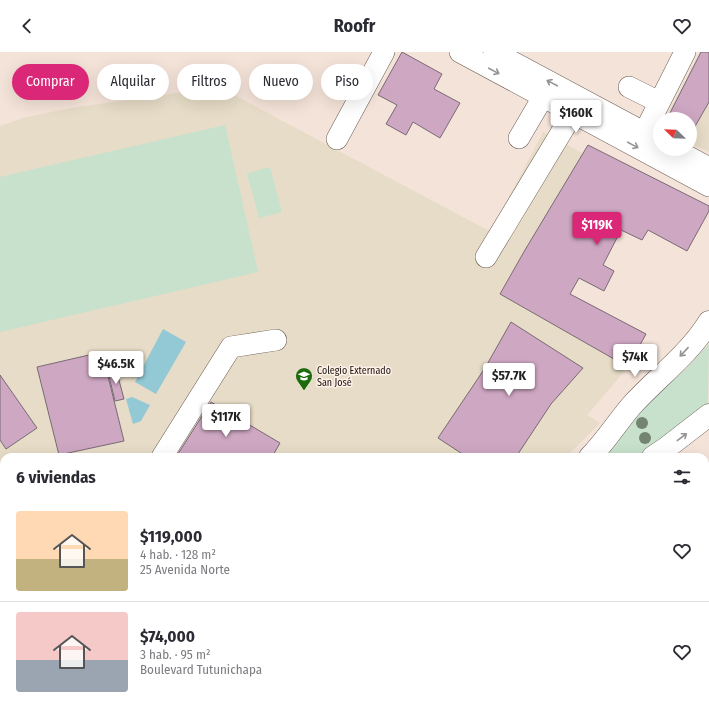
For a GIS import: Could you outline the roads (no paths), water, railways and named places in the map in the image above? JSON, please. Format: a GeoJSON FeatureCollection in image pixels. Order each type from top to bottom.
{"type":"FeatureCollection","features":[{"type":"Feature","properties":{"kind":"main road"},"geometry":{"type":"LineString","coordinates":[[594,453],[632,405],[661,377],[703,332],[709,322]]}},
{"type":"Feature","properties":{"kind":"main road"},"geometry":{"type":"LineString","coordinates":[[660,453],[709,415]]}},
{"type":"Feature","properties":{"kind":"street"},"geometry":{"type":"LineString","coordinates":[[336,139],[384,52]]}},
{"type":"Feature","properties":{"kind":"street"},"geometry":{"type":"LineString","coordinates":[[460,52],[709,186]]}},
{"type":"Feature","properties":{"kind":"street"},"geometry":{"type":"LineString","coordinates":[[494,52],[652,137],[659,102],[685,52]]}},
{"type":"Feature","properties":{"kind":"street"},"geometry":{"type":"LineString","coordinates":[[629,87],[659,102]]}},
{"type":"Feature","properties":{"kind":"street"},"geometry":{"type":"LineString","coordinates":[[519,138],[543,97]]}},
{"type":"Feature","properties":{"kind":"street"},"geometry":{"type":"LineString","coordinates":[[486,257],[574,113]]}},
{"type":"Feature","properties":{"kind":"street"},"geometry":{"type":"LineString","coordinates":[[687,156],[709,168]]}},
{"type":"Feature","properties":{"kind":"street"},"geometry":{"type":"LineString","coordinates":[[165,453],[231,347],[276,340]]}},
{"type":"Feature","properties":{"kind":"water"},"geometry":{"type":"Polygon","coordinates":[[[163,329],[186,342],[156,394],[135,382],[163,329]]]}},
{"type":"Feature","properties":{"kind":"water"},"geometry":{"type":"Polygon","coordinates":[[[132,397],[150,405],[141,421],[133,424],[126,399],[132,397]]]}},
{"type":"Feature","properties":{"kind":"place","name":"Colegio Externado San José"},"geometry":{"type":"Point","coordinates":[304,391]}}]}
